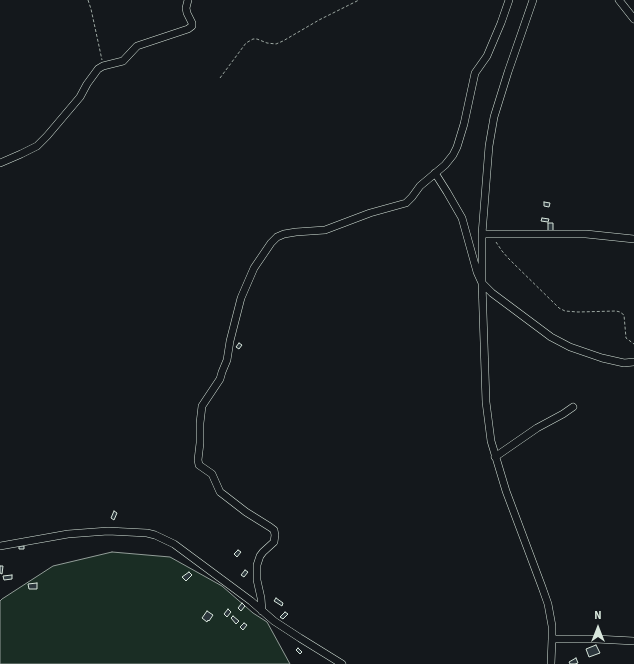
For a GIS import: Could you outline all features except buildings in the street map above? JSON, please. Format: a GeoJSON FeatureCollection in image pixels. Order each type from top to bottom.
{"type":"FeatureCollection","features":[{"type":"Feature","properties":{"kind":"street"},"geometry":{"type":"LineString","coordinates":[[0,163],[37,146],[80,97],[98,69],[103,66],[122,61],[137,46],[188,29],[192,26],[186,8],[188,0]]}},
{"type":"Feature","properties":{"kind":"street"},"geometry":{"type":"LineString","coordinates":[[262,611],[262,598],[257,580],[257,565],[260,556],[274,542],[274,530],[246,512],[220,492],[212,474],[200,466],[198,460],[202,406],[220,379],[227,360],[230,341],[242,298],[254,268],[271,242],[278,237],[284,234],[296,232],[325,230],[370,213],[406,203],[420,186],[436,174],[453,155],[457,147],[464,124],[475,73],[490,50],[509,0]]}},
{"type":"Feature","properties":{"kind":"street"},"geometry":{"type":"LineString","coordinates":[[533,0],[494,117],[489,146],[482,234],[482,283],[486,402],[491,441],[509,499],[548,604],[551,619],[551,664]]}},
{"type":"Feature","properties":{"kind":"street"},"geometry":{"type":"LineString","coordinates":[[619,0],[634,19]]}},
{"type":"Feature","properties":{"kind":"street"},"geometry":{"type":"LineString","coordinates":[[436,174],[451,197],[462,218],[477,272],[482,283],[492,293],[551,337],[570,347],[602,358],[624,363],[634,362]]}},
{"type":"Feature","properties":{"kind":"street"},"geometry":{"type":"LineString","coordinates":[[482,234],[586,234],[634,239]]}},
{"type":"Feature","properties":{"kind":"street"},"geometry":{"type":"LineString","coordinates":[[495,457],[537,428],[573,407]]}},
{"type":"Feature","properties":{"kind":"street"},"geometry":{"type":"LineString","coordinates":[[0,546],[68,534],[108,530],[148,533],[174,544],[237,590],[274,621],[342,664]]}},
{"type":"Feature","properties":{"kind":"street"},"geometry":{"type":"LineString","coordinates":[[552,639],[634,641]]}},
{"type":"Feature","properties":{"kind":"path"},"geometry":{"type":"LineString","coordinates":[[88,0],[103,66]]}},
{"type":"Feature","properties":{"kind":"path"},"geometry":{"type":"LineString","coordinates":[[220,78],[246,43],[253,39],[276,44],[359,0]]}},
{"type":"Feature","properties":{"kind":"path"},"geometry":{"type":"LineString","coordinates":[[492,234],[502,251],[509,259],[559,308],[565,311],[578,312],[620,312],[624,315],[625,319],[626,338],[634,344]]}},
{"type":"Feature","properties":{"kind":"green space"},"geometry":{"type":"Polygon","coordinates":[[[112,552],[170,557],[222,586],[253,613],[267,622],[290,664],[0,664],[0,601],[2,599],[53,566],[112,552]]]}}]}
